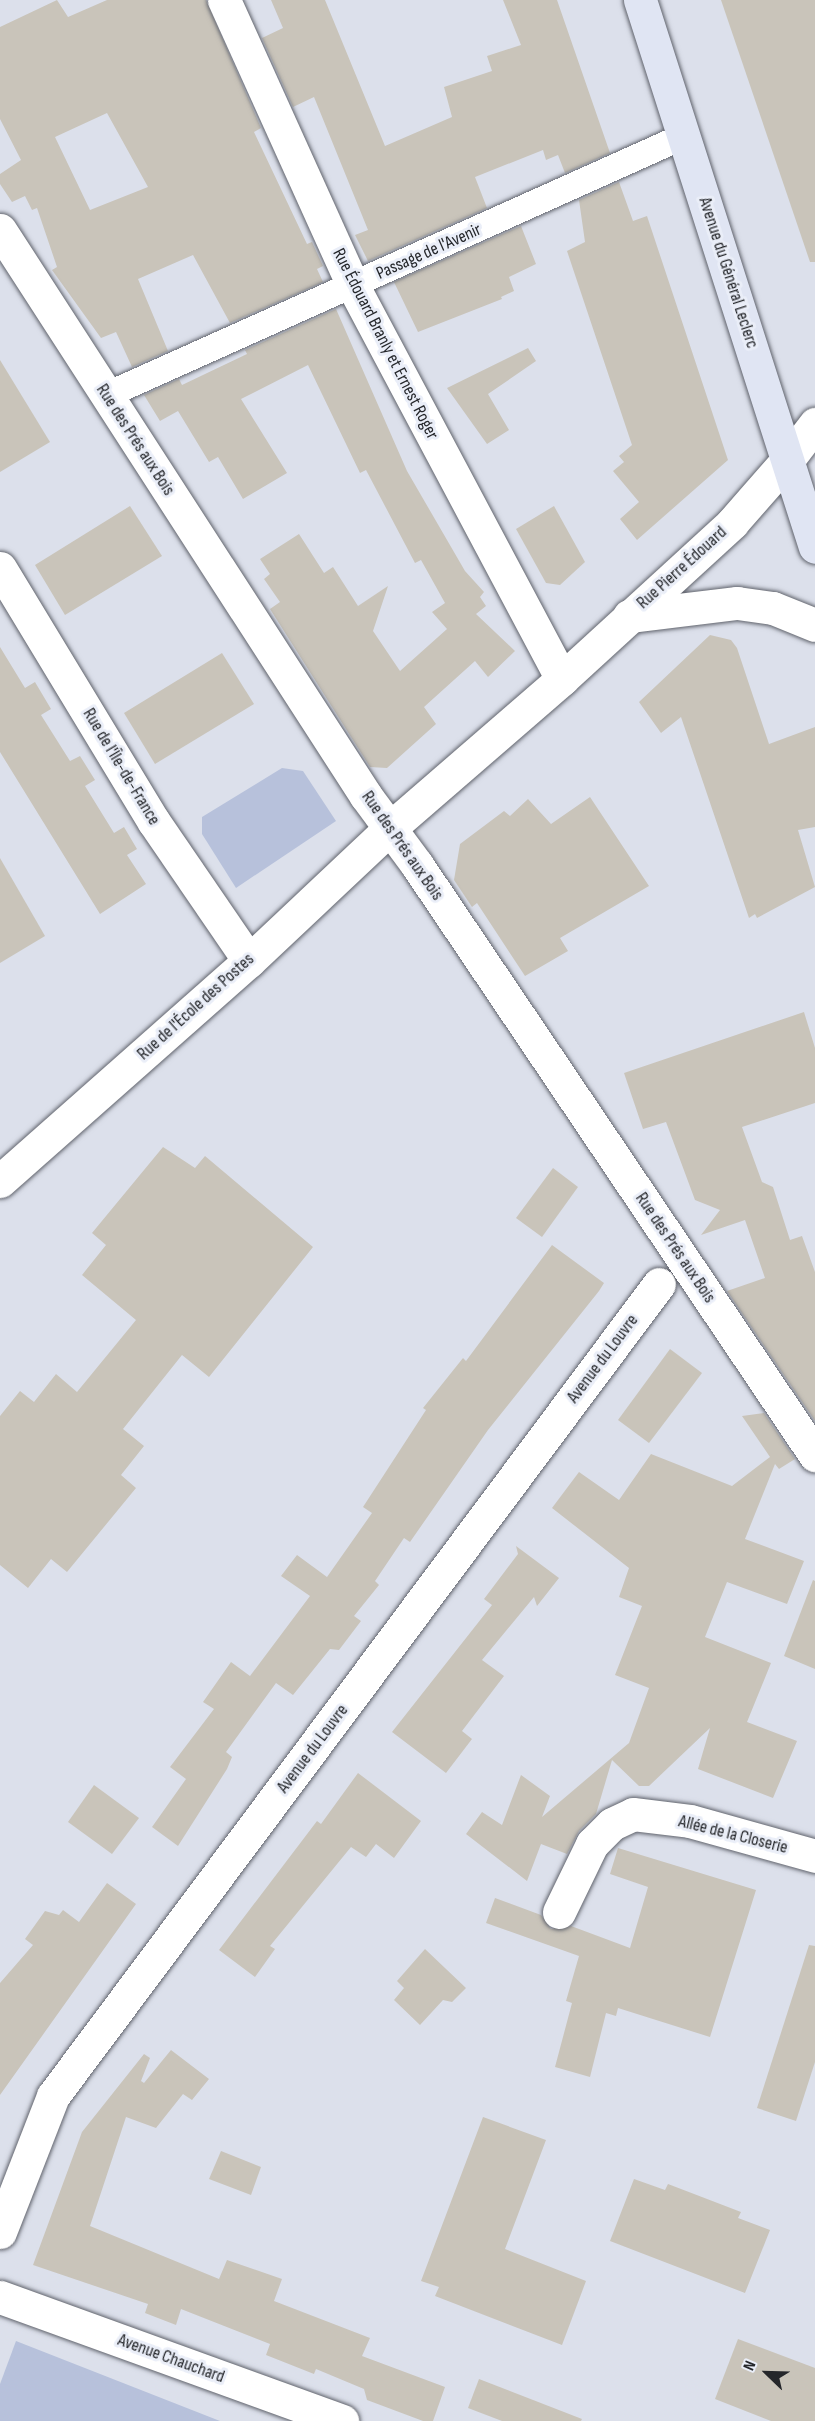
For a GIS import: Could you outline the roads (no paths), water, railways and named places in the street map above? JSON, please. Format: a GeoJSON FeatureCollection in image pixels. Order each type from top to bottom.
{"type":"FeatureCollection","features":[{"type":"Feature","properties":{"kind":"main road","name":"Avenue du Général Leclerc"},"geometry":{"type":"LineString","coordinates":[[640,0],[789,458],[815,547]]}},
{"type":"Feature","properties":{"kind":"street","name":"Rue Édouard Branly et Ernest Roger"},"geometry":{"type":"LineString","coordinates":[[224,0],[353,286],[562,679]]}},
{"type":"Feature","properties":{"kind":"street","name":"Passage de l'Avenir"},"geometry":{"type":"LineString","coordinates":[[107,395],[684,136]]}},
{"type":"Feature","properties":{"kind":"street","name":"Rue des Prés aux Bois"},"geometry":{"type":"LineString","coordinates":[[0,230],[389,829],[815,1455]]}},
{"type":"Feature","properties":{"kind":"street","name":"Rue Pierre Édouard"},"geometry":{"type":"LineString","coordinates":[[629,616],[732,523],[789,458],[815,424]]}},
{"type":"Feature","properties":{"kind":"street","name":"Rue de l'Île-de-France"},"geometry":{"type":"LineString","coordinates":[[0,568],[154,822],[249,961]]}},
{"type":"Feature","properties":{"kind":"street","name":"Rue Pierre Édouard"},"geometry":{"type":"LineString","coordinates":[[629,616],[737,603],[773,608],[815,625]]}},
{"type":"Feature","properties":{"kind":"street","name":"Rue de l'École des Postes"},"geometry":{"type":"LineString","coordinates":[[0,1181],[249,961],[389,829],[562,679],[629,616]]}},
{"type":"Feature","properties":{"kind":"street","name":"Avenue du Louvre"},"geometry":{"type":"LineString","coordinates":[[0,2232],[53,2096],[659,1284]]}},
{"type":"Feature","properties":{"kind":"street","name":"Allée de la Closerie"},"geometry":{"type":"LineString","coordinates":[[559,1912],[591,1844],[612,1824],[633,1814],[690,1821],[815,1856]]}},
{"type":"Feature","properties":{"kind":"street","name":"Avenue Chauchard"},"geometry":{"type":"LineString","coordinates":[[0,2297],[342,2421]]}}]}
